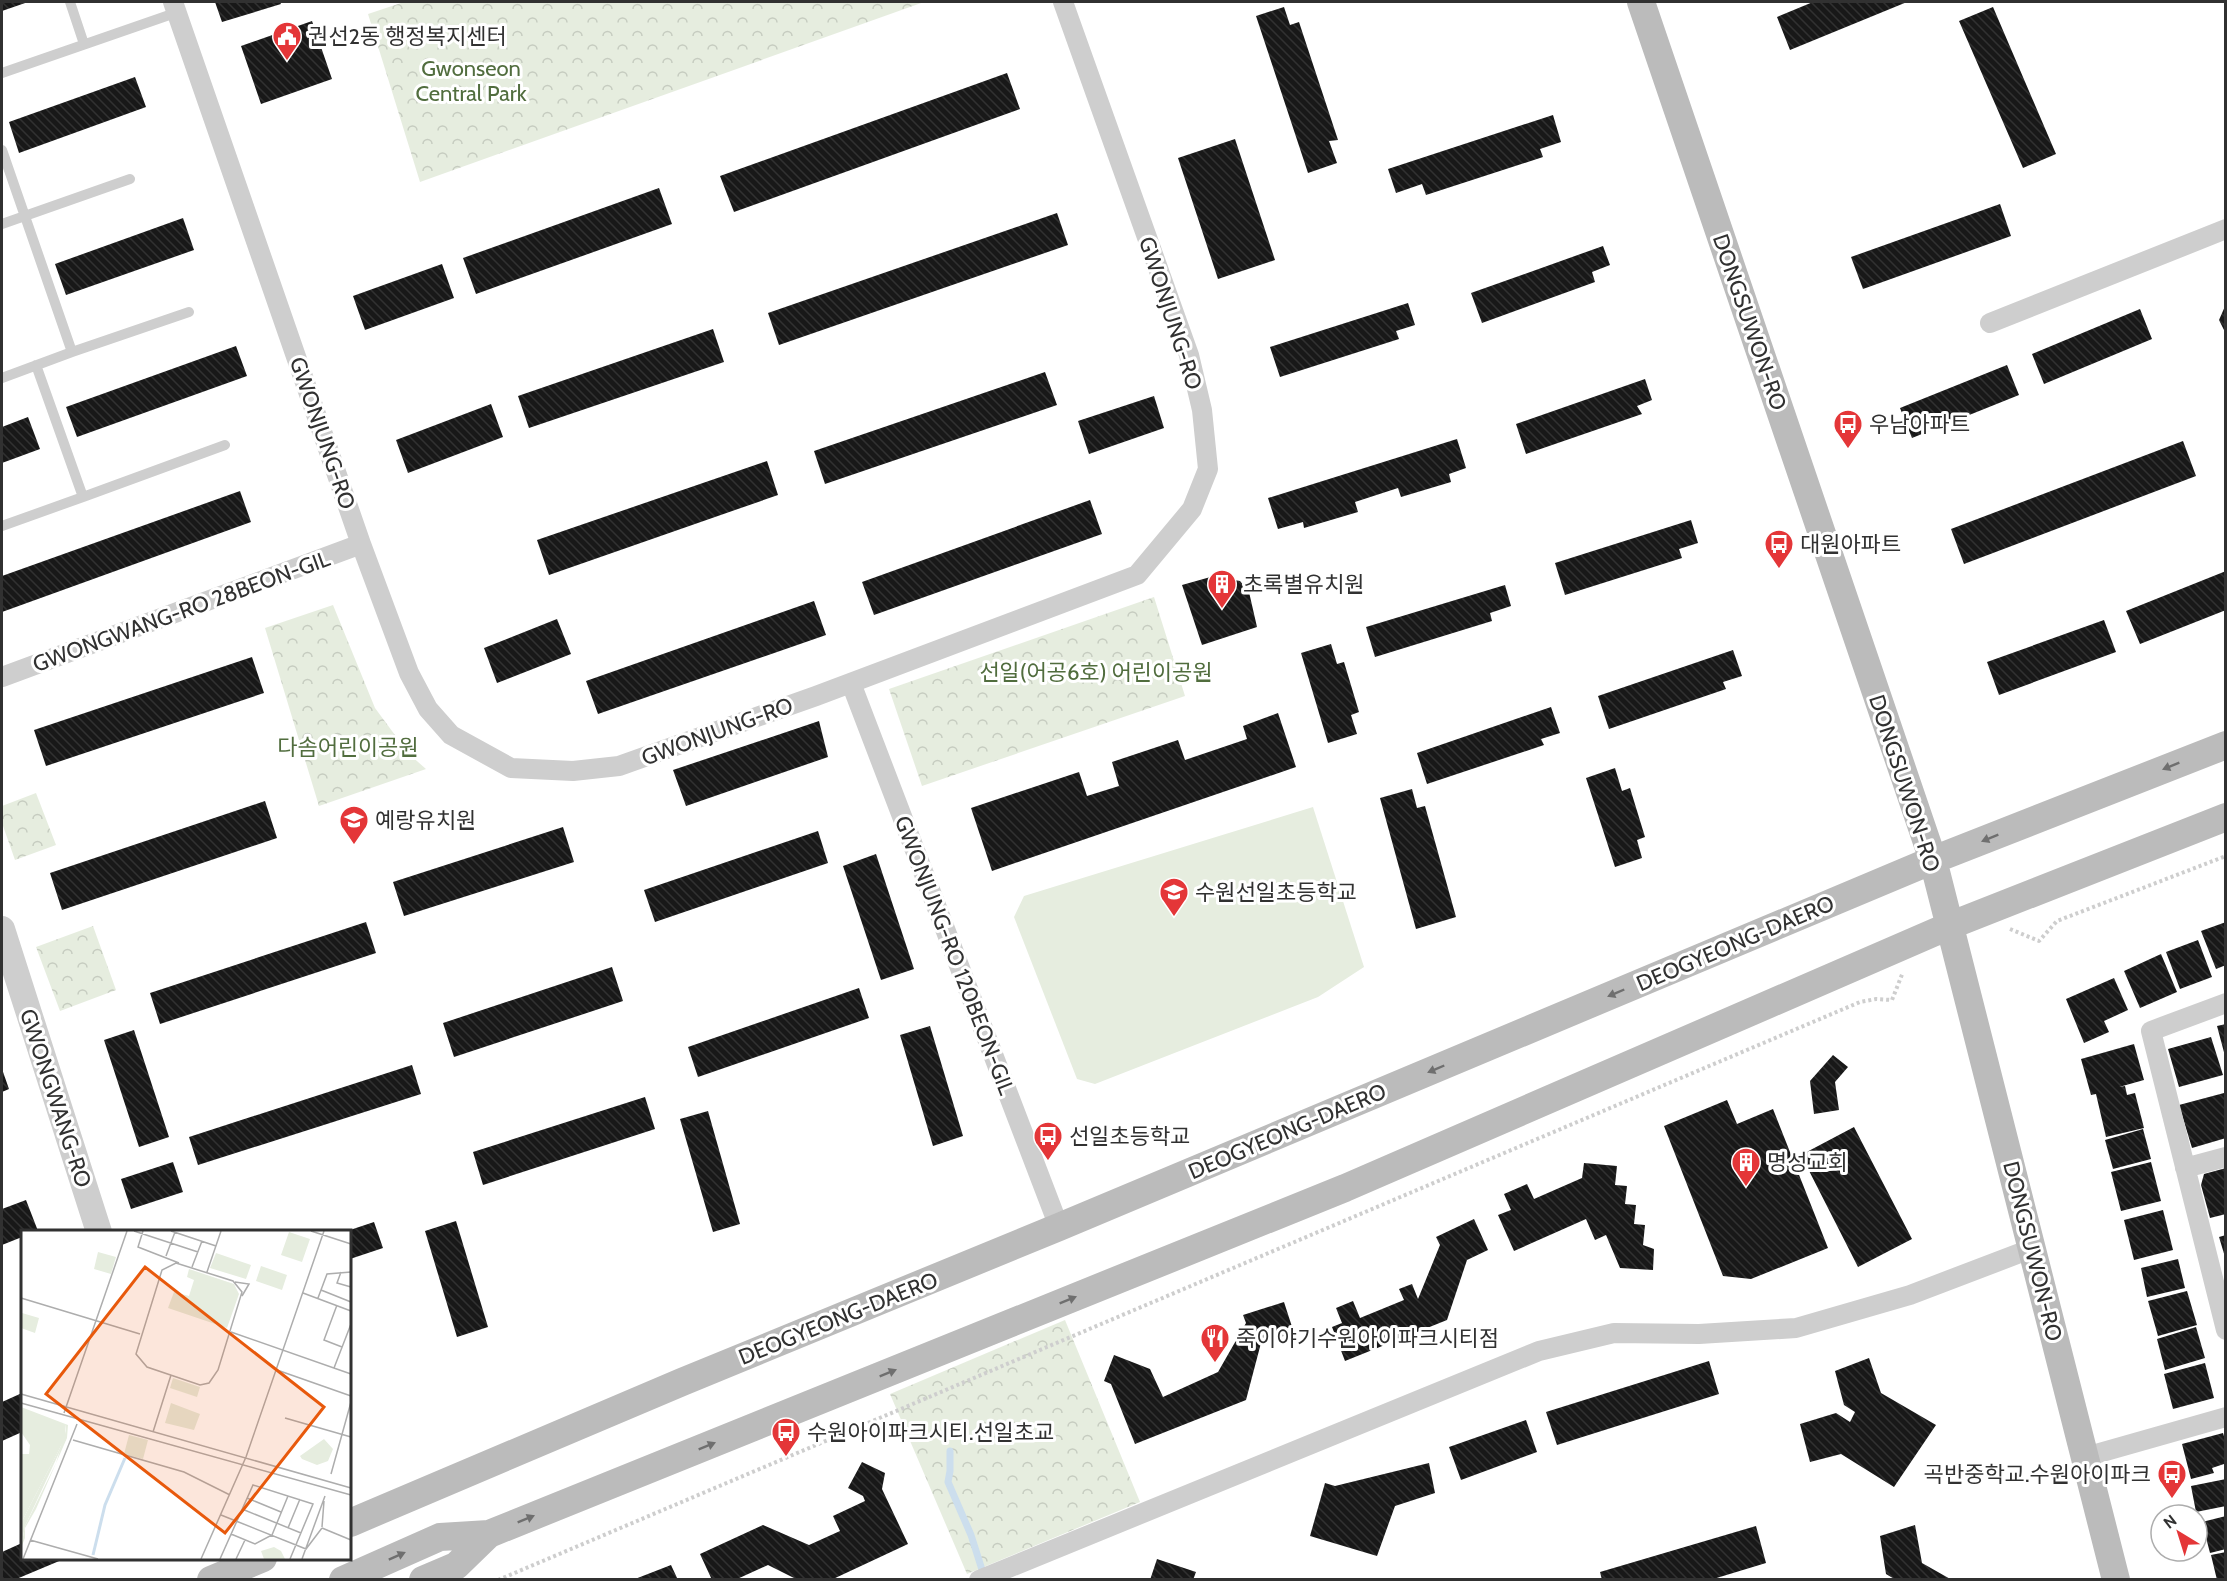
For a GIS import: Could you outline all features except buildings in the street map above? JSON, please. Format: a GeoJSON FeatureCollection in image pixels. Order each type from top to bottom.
{"type":"FeatureCollection","features":[{"type":"Feature","properties":{"kind":"main road","name":"DONGSUWON-RO"},"geometry":{"type":"LineString","coordinates":[[1641,2],[1933,860],[2116,1580]]}},
{"type":"Feature","properties":{"kind":"main road","name":"DEOGYEONG-DAERO"},"geometry":{"type":"LineString","coordinates":[[351,1523],[1933,860],[2226,745]]}},
{"type":"Feature","properties":{"kind":"main road"},"geometry":{"type":"LineString","coordinates":[[343,1580],[440,1537],[489,1534],[1345,1188],[1949,926],[2226,817]]}},
{"type":"Feature","properties":{"kind":"main road"},"geometry":{"type":"LineString","coordinates":[[423,1580],[452,1573],[489,1534]]}},
{"type":"Feature","properties":{"kind":"main road"},"geometry":{"type":"LineString","coordinates":[[221,1573],[257,1560]]}},
{"type":"Feature","properties":{"kind":"street","name":"GWONJUNG-RO"},"geometry":{"type":"LineString","coordinates":[[176,7],[361,544],[409,673],[428,709],[451,735],[511,768],[573,771],[619,766],[1137,575],[1192,509],[1208,469],[1202,410],[1189,355],[1063,2]]}},
{"type":"Feature","properties":{"kind":"street"},"geometry":{"type":"LineString","coordinates":[[1990,323],[2226,230]]}},
{"type":"Feature","properties":{"kind":"street","name":"GWONGWANG-RO 28BEON-GIL"},"geometry":{"type":"LineString","coordinates":[[2,677],[361,544]]}},
{"type":"Feature","properties":{"kind":"street","name":"GWONJUNG-RO 120BEON-GIL"},"geometry":{"type":"LineString","coordinates":[[851,682],[1059,1227]]}},
{"type":"Feature","properties":{"kind":"street","name":"GWONGWANG-RO"},"geometry":{"type":"LineString","coordinates":[[2,929],[98,1230]]}},
{"type":"Feature","properties":{"kind":"street"},"geometry":{"type":"LineString","coordinates":[[2226,1004],[2151,1031],[2185,1168],[2220,1283],[2226,1330]]}},
{"type":"Feature","properties":{"kind":"street"},"geometry":{"type":"LineString","coordinates":[[2185,1168],[2226,1157]]}},
{"type":"Feature","properties":{"kind":"street"},"geometry":{"type":"LineString","coordinates":[[979,1580],[1539,1351],[1614,1333],[1699,1334],[1796,1328],[1910,1295],[2033,1248]]}},
{"type":"Feature","properties":{"kind":"street"},"geometry":{"type":"LineString","coordinates":[[2085,1457],[2226,1417]]}},
{"type":"Feature","properties":{"kind":"lane"},"geometry":{"type":"LineString","coordinates":[[70,2],[84,44]]}},
{"type":"Feature","properties":{"kind":"lane"},"geometry":{"type":"LineString","coordinates":[[2,73],[84,44],[176,7]]}},
{"type":"Feature","properties":{"kind":"lane"},"geometry":{"type":"LineString","coordinates":[[2,150],[72,352]]}},
{"type":"Feature","properties":{"kind":"lane"},"geometry":{"type":"LineString","coordinates":[[2,225],[130,178]]}},
{"type":"Feature","properties":{"kind":"lane"},"geometry":{"type":"LineString","coordinates":[[2,378],[189,312]]}},
{"type":"Feature","properties":{"kind":"lane"},"geometry":{"type":"LineString","coordinates":[[36,365],[83,497]]}},
{"type":"Feature","properties":{"kind":"lane"},"geometry":{"type":"LineString","coordinates":[[2,526],[225,445]]}},
{"type":"Feature","properties":{"kind":"path"},"geometry":{"type":"LineString","coordinates":[[2008,929],[2038,941],[2057,921],[2226,856]]}},
{"type":"Feature","properties":{"kind":"path"},"geometry":{"type":"LineString","coordinates":[[498,1580],[1860,1002],[1876,999],[1892,1000],[1905,966]]}},
{"type":"Feature","properties":{"kind":"green space","name":"Gwonseon Central Park"},"geometry":{"type":"Polygon","coordinates":[[[404,2],[924,2],[420,182],[368,14],[404,2]]]}},
{"type":"Feature","properties":{"kind":"green space","name":"선일(어공6호) 어린이공원"},"geometry":{"type":"Polygon","coordinates":[[[1154,597],[1185,696],[922,786],[889,689],[1154,597]]]}},
{"type":"Feature","properties":{"kind":"green space","name":"다솜어린이공원"},"geometry":{"type":"Polygon","coordinates":[[[333,605],[375,708],[409,754],[426,769],[319,806],[265,628],[333,605]]]}},
{"type":"Feature","properties":{"kind":"green space"},"geometry":{"type":"Polygon","coordinates":[[[36,793],[56,845],[15,860],[2,823],[2,806],[36,793]]]}},
{"type":"Feature","properties":{"kind":"green space"},"geometry":{"type":"Polygon","coordinates":[[[1313,807],[1364,967],[1318,997],[1095,1084],[1077,1079],[1014,917],[1024,896],[1313,807]]]}},
{"type":"Feature","properties":{"kind":"green space"},"geometry":{"type":"Polygon","coordinates":[[[93,926],[116,990],[60,1011],[36,947],[93,926]]]}},
{"type":"Feature","properties":{"kind":"green space"},"geometry":{"type":"Polygon","coordinates":[[[1065,1320],[1140,1502],[967,1574],[890,1394],[1065,1320]]]}},
{"type":"Feature","properties":{"kind":"waterway"},"geometry":{"type":"LineString","coordinates":[[950,1451],[948,1482],[971,1535],[984,1576]]}},
{"type":"Feature","properties":{"kind":"place","name":"권선2동 행정복지센터"},"geometry":{"type":"Point","coordinates":[287,62]}},
{"type":"Feature","properties":{"kind":"place","name":"우남아파트"},"geometry":{"type":"Point","coordinates":[1848,450]}},
{"type":"Feature","properties":{"kind":"place","name":"대원아파트"},"geometry":{"type":"Point","coordinates":[1779,570]}},
{"type":"Feature","properties":{"kind":"place","name":"초록별유치원"},"geometry":{"type":"Point","coordinates":[1222,610]}},
{"type":"Feature","properties":{"kind":"place","name":"예랑유치원"},"geometry":{"type":"Point","coordinates":[354,846]}},
{"type":"Feature","properties":{"kind":"place","name":"수원선일초등학교"},"geometry":{"type":"Point","coordinates":[1174,918]}},
{"type":"Feature","properties":{"kind":"place","name":"선일초등학교"},"geometry":{"type":"Point","coordinates":[1048,1162]}},
{"type":"Feature","properties":{"kind":"place","name":"명성교회"},"geometry":{"type":"Point","coordinates":[1746,1188]}},
{"type":"Feature","properties":{"kind":"place","name":"죽이야기수원아이파크시티점"},"geometry":{"type":"Point","coordinates":[1215,1364]}},
{"type":"Feature","properties":{"kind":"place","name":"수원아이파크시티.선일초교"},"geometry":{"type":"Point","coordinates":[786,1458]}},
{"type":"Feature","properties":{"kind":"place","name":"곡반중학교.수원아이파크"},"geometry":{"type":"Point","coordinates":[2172,1500]}}]}
